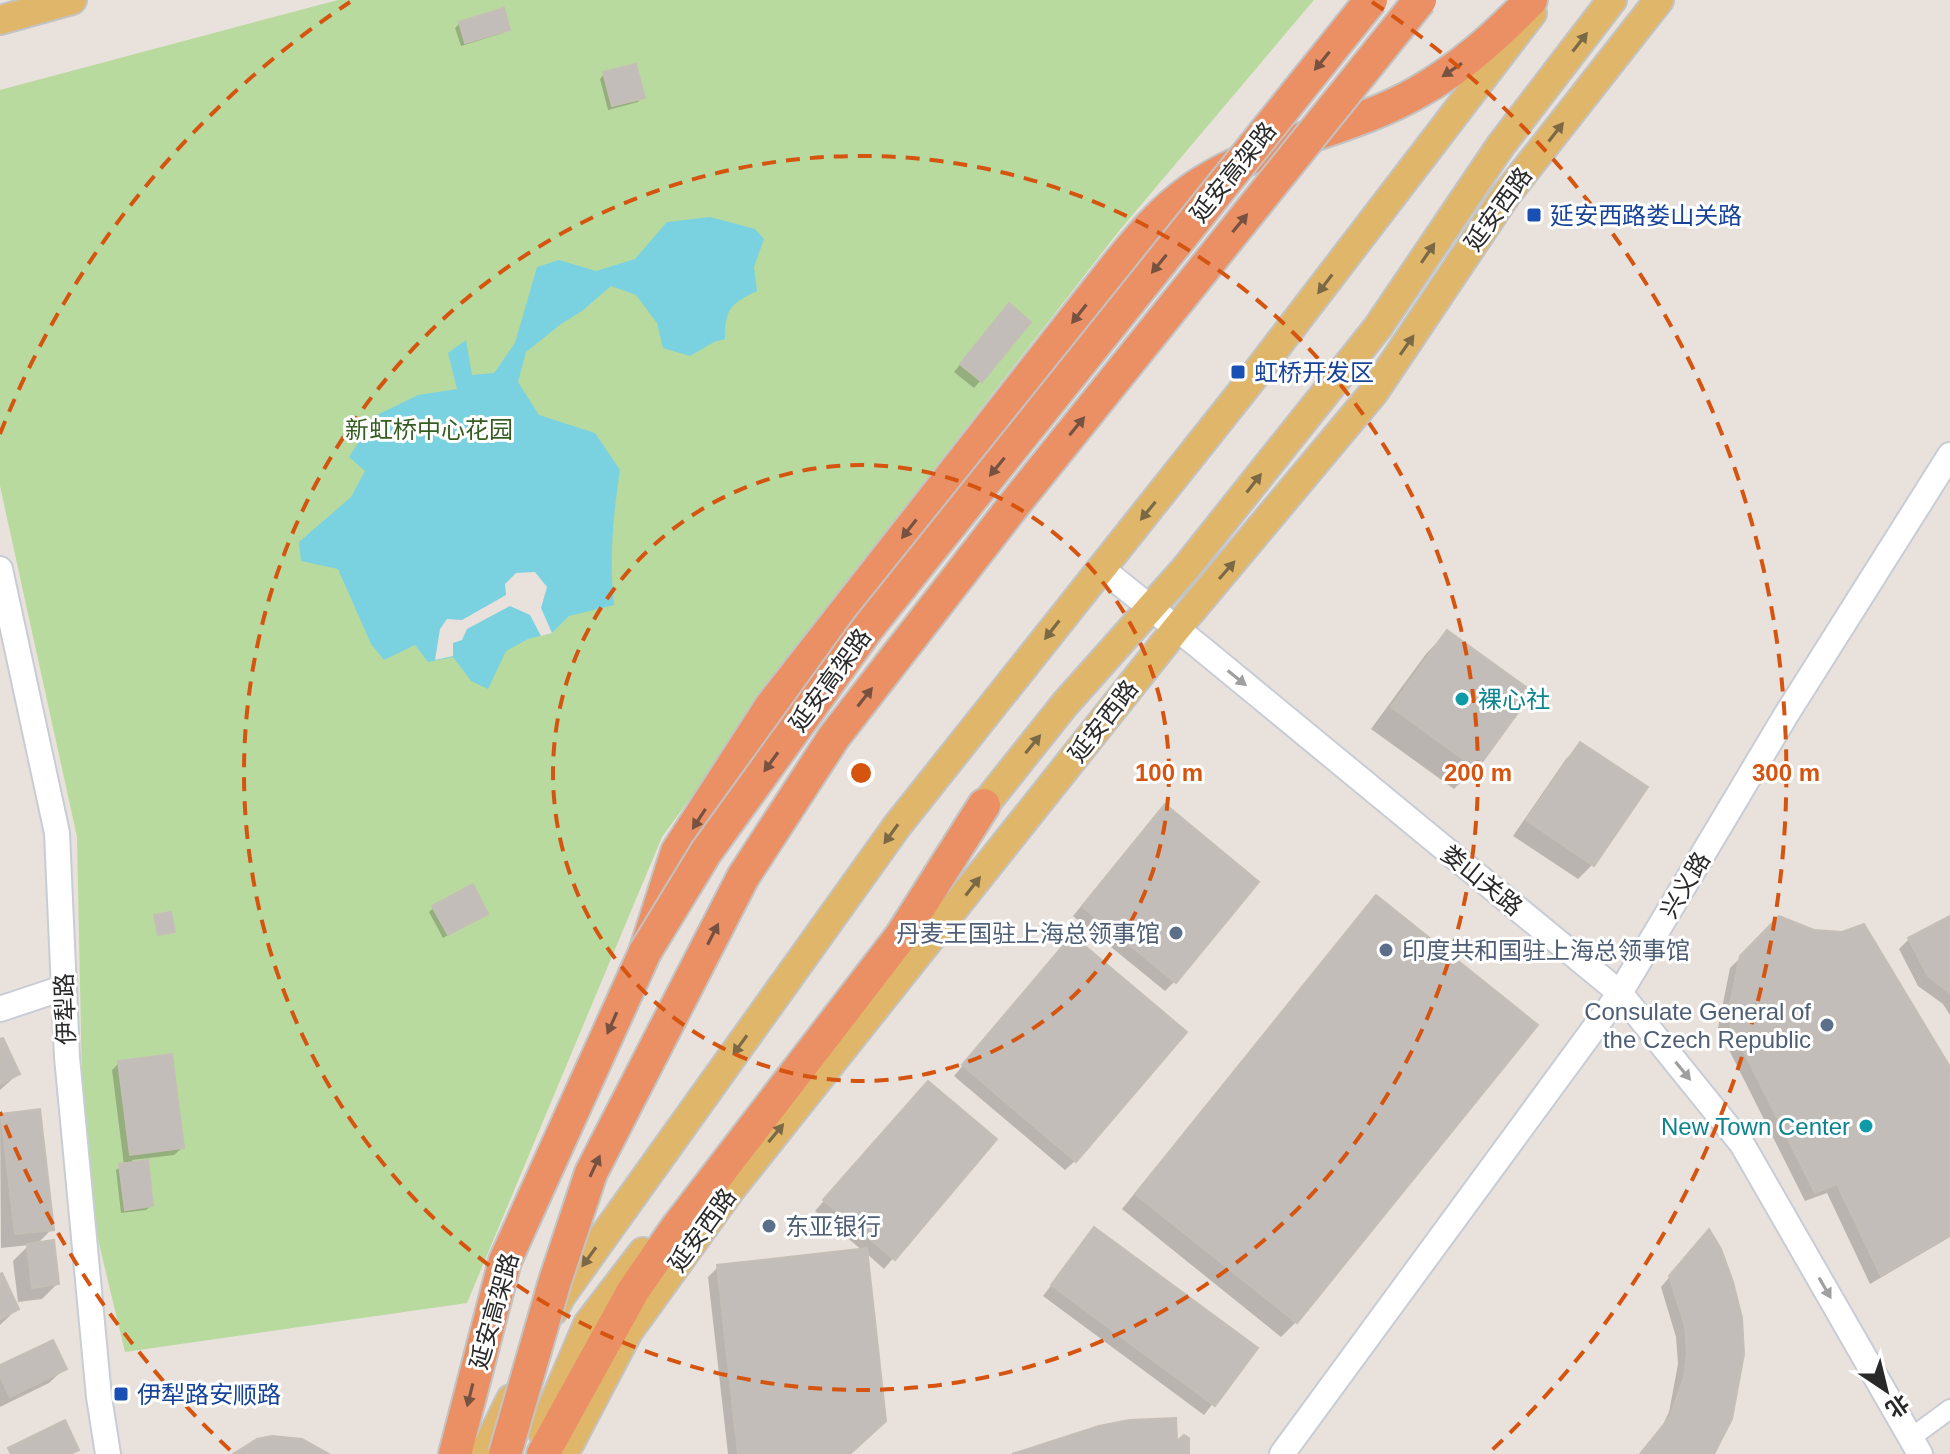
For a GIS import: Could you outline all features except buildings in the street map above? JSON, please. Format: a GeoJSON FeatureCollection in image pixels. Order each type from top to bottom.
{"type":"FeatureCollection","features":[{"type":"Feature","properties":{"kind":"highway","name":"延安高架路"},"geometry":{"type":"LineString","coordinates":[[455,1454],[505,1261],[645,952],[706,852],[867,629],[1371,0]]}},
{"type":"Feature","properties":{"kind":"highway","name":"延安高架路"},"geometry":{"type":"LineString","coordinates":[[505,1454],[555,1281],[591,1173],[743,877],[843,725],[1023,494],[1420,0]]}},
{"type":"Feature","properties":{"kind":"highway"},"geometry":{"type":"LineString","coordinates":[[645,952],[677,852],[771,706],[1140,237],[1179,198],[1206,180],[1418,92],[1462,63],[1531,0]]}},
{"type":"Feature","properties":{"kind":"highway"},"geometry":{"type":"LineString","coordinates":[[543,1454],[633,1291],[675,1230],[901,936],[984,805]]}},
{"type":"Feature","properties":{"kind":"main road"},"geometry":{"type":"LineString","coordinates":[[0,20],[72,0]]}},
{"type":"Feature","properties":{"kind":"main road"},"geometry":{"type":"LineString","coordinates":[[484,1454],[561,1296],[897,826],[1248,384],[1543,0]]}},
{"type":"Feature","properties":{"kind":"main road","name":"延安西路"},"geometry":{"type":"LineString","coordinates":[[532,1454],[588,1324],[984,805],[1065,704],[1186,568],[1378,327],[1501,145],[1612,0]]}},
{"type":"Feature","properties":{"kind":"main road","name":"延安西路"},"geometry":{"type":"LineString","coordinates":[[564,1454],[628,1332],[731,1189],[1176,629],[1374,392],[1506,195],[1659,0]]}},
{"type":"Feature","properties":{"kind":"street","name":"兴义路"},"geometry":{"type":"LineString","coordinates":[[1282,1454],[1620,993],[1786,715],[1947,469]]}},
{"type":"Feature","properties":{"kind":"street","name":"伊犁路"},"geometry":{"type":"LineString","coordinates":[[0,569],[57,833],[67,1057],[96,1369],[108,1454]]}},
{"type":"Feature","properties":{"kind":"street","name":"娄山关路"},"geometry":{"type":"LineString","coordinates":[[1102,569],[1620,993],[1742,1144],[1916,1445]]}},
{"type":"Feature","properties":{"kind":"street"},"geometry":{"type":"LineString","coordinates":[[0,1009],[63,988]]}},
{"type":"Feature","properties":{"kind":"street"},"geometry":{"type":"LineString","coordinates":[[1916,1445],[1950,1409]]}},
{"type":"Feature","properties":{"kind":"green space","name":"新虹桥中心花园"},"geometry":{"type":"Polygon","coordinates":[[[338,0],[1314,0],[1119,231],[882,536],[662,837],[467,1303],[125,1352],[84,1181],[77,837],[0,486],[0,90],[338,0]]]}},
{"type":"Feature","properties":{"kind":"water"},"geometry":{"type":"Polygon","coordinates":[[[710,217],[755,229],[764,239],[754,267],[757,291],[731,309],[726,321],[725,339],[690,356],[663,348],[657,323],[636,295],[611,286],[526,352],[518,382],[539,415],[595,433],[620,470],[612,538],[614,605],[569,616],[552,633],[528,639],[506,651],[488,689],[471,681],[453,657],[428,662],[415,645],[384,660],[371,644],[338,569],[301,561],[299,542],[351,497],[365,471],[349,457],[375,416],[418,395],[457,389],[448,353],[466,340],[472,375],[494,373],[515,343],[537,267],[559,260],[596,271],[635,259],[667,222],[710,217]]]}},
{"type":"Feature","properties":{"kind":"pier"},"geometry":{"type":"Polygon","coordinates":[[[535,572],[547,587],[541,608],[552,633],[541,636],[530,615],[510,606],[467,629],[462,640],[453,643],[453,656],[435,660],[440,629],[447,619],[462,620],[506,595],[505,584],[516,573],[535,572]]]}},
{"type":"Feature","properties":{"kind":"place","name":"延安西路娄山关路"},"geometry":{"type":"Point","coordinates":[1534,215]}},
{"type":"Feature","properties":{"kind":"place","name":"虹桥开发区"},"geometry":{"type":"Point","coordinates":[1238,372]}},
{"type":"Feature","properties":{"kind":"place","name":"裸心社"},"geometry":{"type":"Point","coordinates":[1462,699]}},
{"type":"Feature","properties":{"kind":"place","name":"丹麦王国驻上海总领事馆"},"geometry":{"type":"Point","coordinates":[1176,933]}},
{"type":"Feature","properties":{"kind":"place","name":"印度共和国驻上海总领事馆"},"geometry":{"type":"Point","coordinates":[1386,950]}},
{"type":"Feature","properties":{"kind":"place","name":"Consulate General of the Czech Republic"},"geometry":{"type":"Point","coordinates":[1827,1025]}},
{"type":"Feature","properties":{"kind":"place","name":"New Town Center"},"geometry":{"type":"Point","coordinates":[1866,1126]}},
{"type":"Feature","properties":{"kind":"place","name":"东亚银行"},"geometry":{"type":"Point","coordinates":[769,1226]}},
{"type":"Feature","properties":{"kind":"place","name":"伊犁路安顺路"},"geometry":{"type":"Point","coordinates":[121,1394]}}]}
